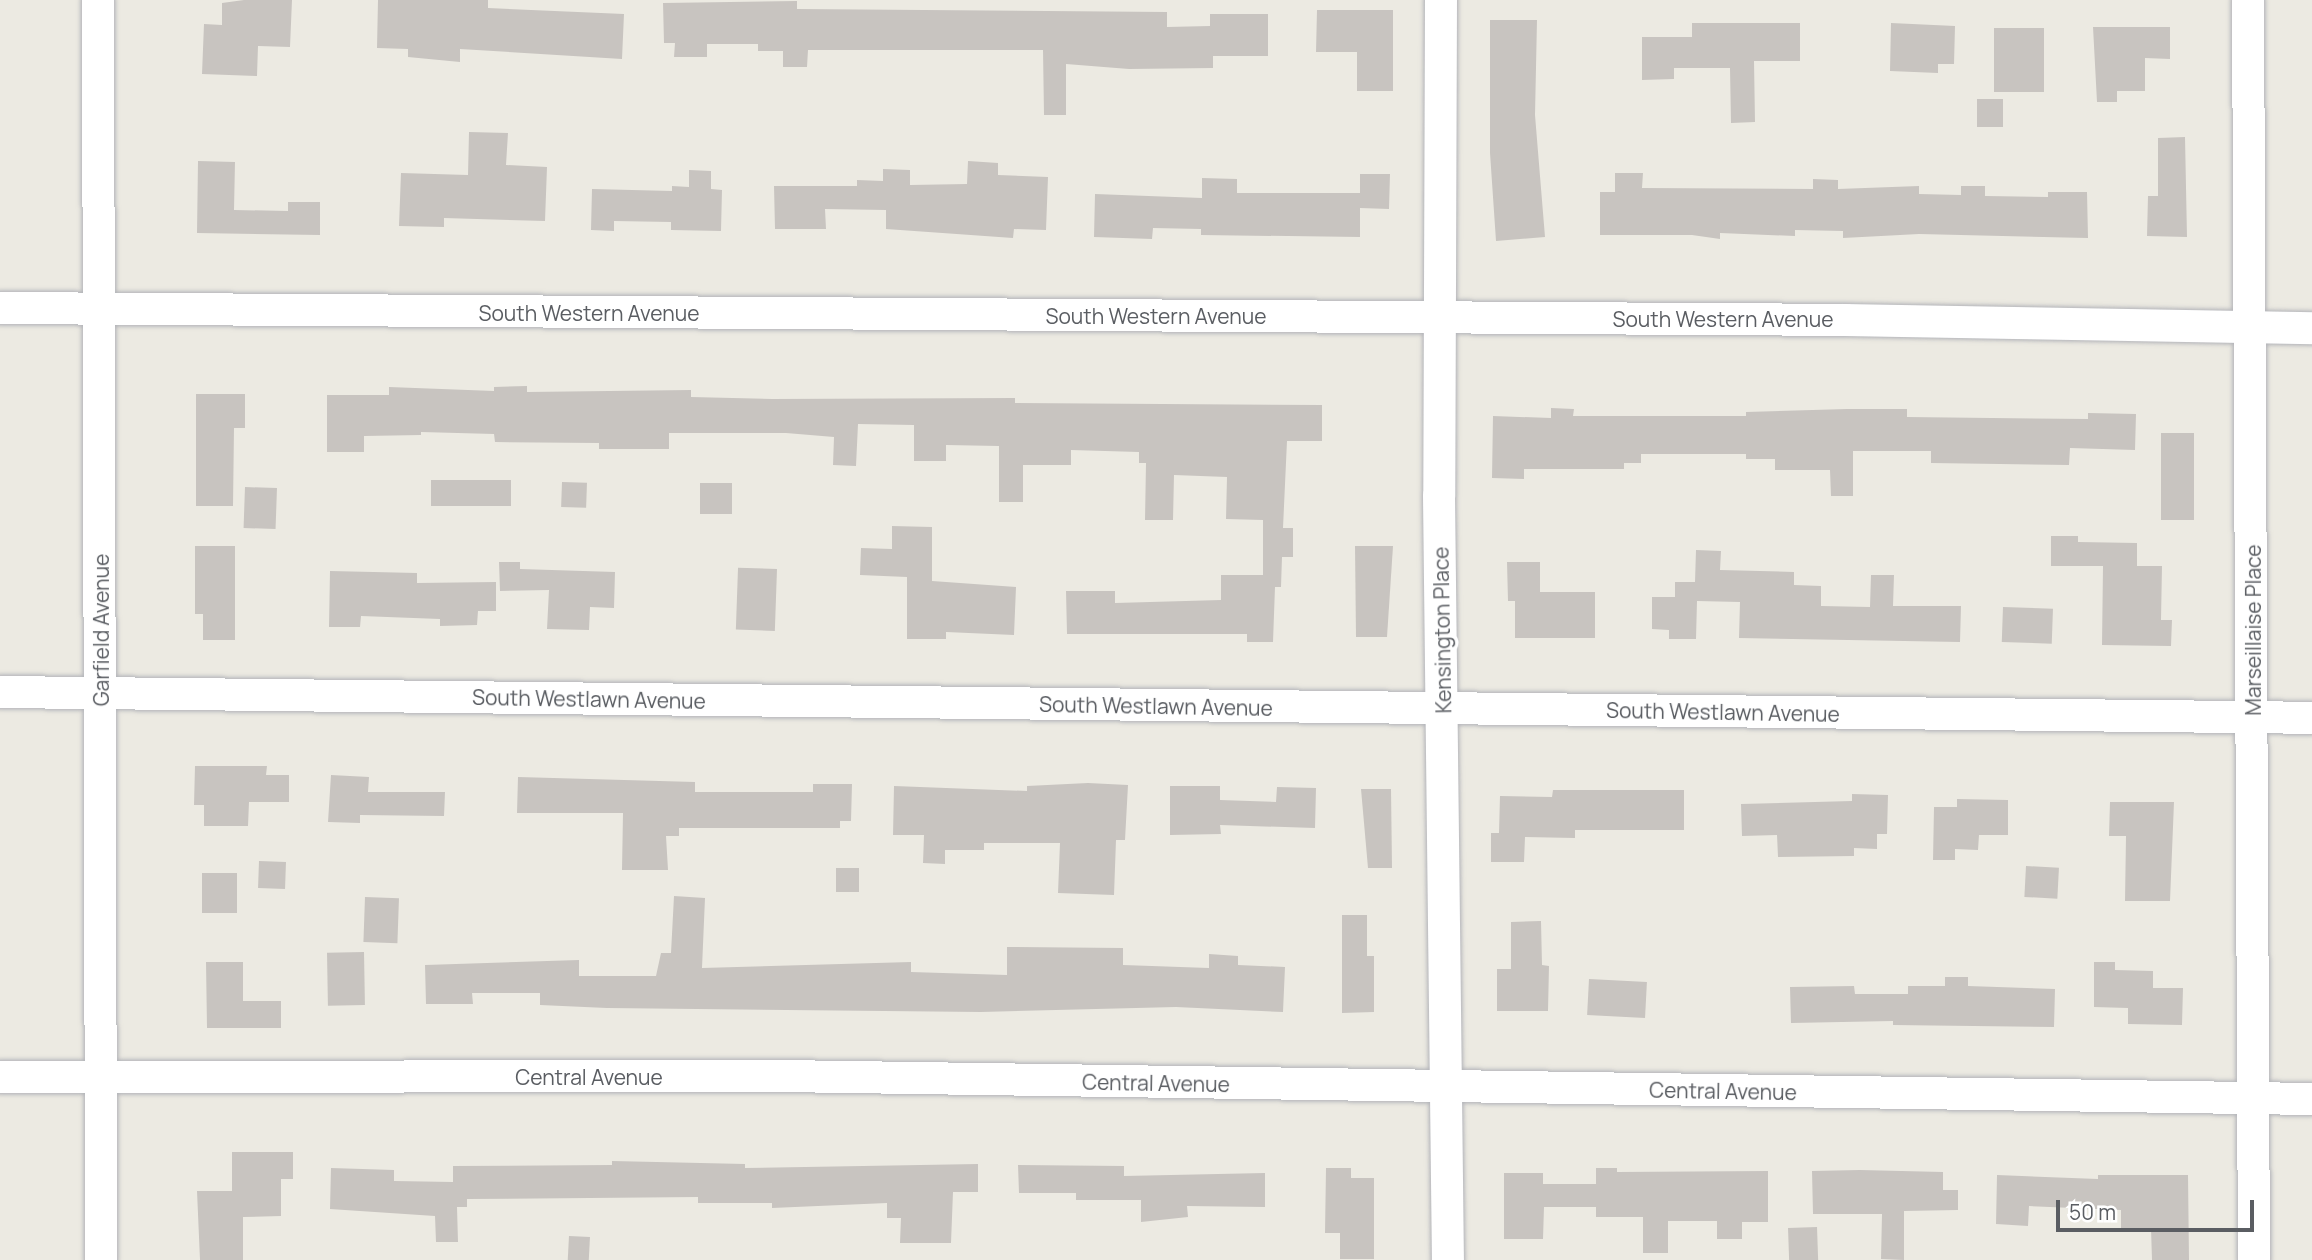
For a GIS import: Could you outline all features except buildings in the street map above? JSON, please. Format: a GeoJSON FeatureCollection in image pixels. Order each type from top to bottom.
{"type":"FeatureCollection","features":[{"type":"Feature","properties":{"kind":"street","name":"Garfield Avenue"},"geometry":{"type":"LineString","coordinates":[[98,0],[102,692],[100,1260]]}},
{"type":"Feature","properties":{"kind":"street","name":"Kensington Place"},"geometry":{"type":"LineString","coordinates":[[1441,0],[1442,318],[1439,496],[1444,710],[1448,1260]]}},
{"type":"Feature","properties":{"kind":"street","name":"Marseillaise Place"},"geometry":{"type":"LineString","coordinates":[[2248,0],[2254,717],[2254,1260]]}},
{"type":"Feature","properties":{"kind":"street","name":"South Western Avenue"},"geometry":{"type":"LineString","coordinates":[[0,308],[1442,318],[2312,328]]}},
{"type":"Feature","properties":{"kind":"street","name":"South Westlawn Avenue"},"geometry":{"type":"LineString","coordinates":[[0,692],[2312,718]]}},
{"type":"Feature","properties":{"kind":"street","name":"Central Avenue"},"geometry":{"type":"LineString","coordinates":[[0,1077],[100,1079],[781,1076],[2312,1099]]}}]}
